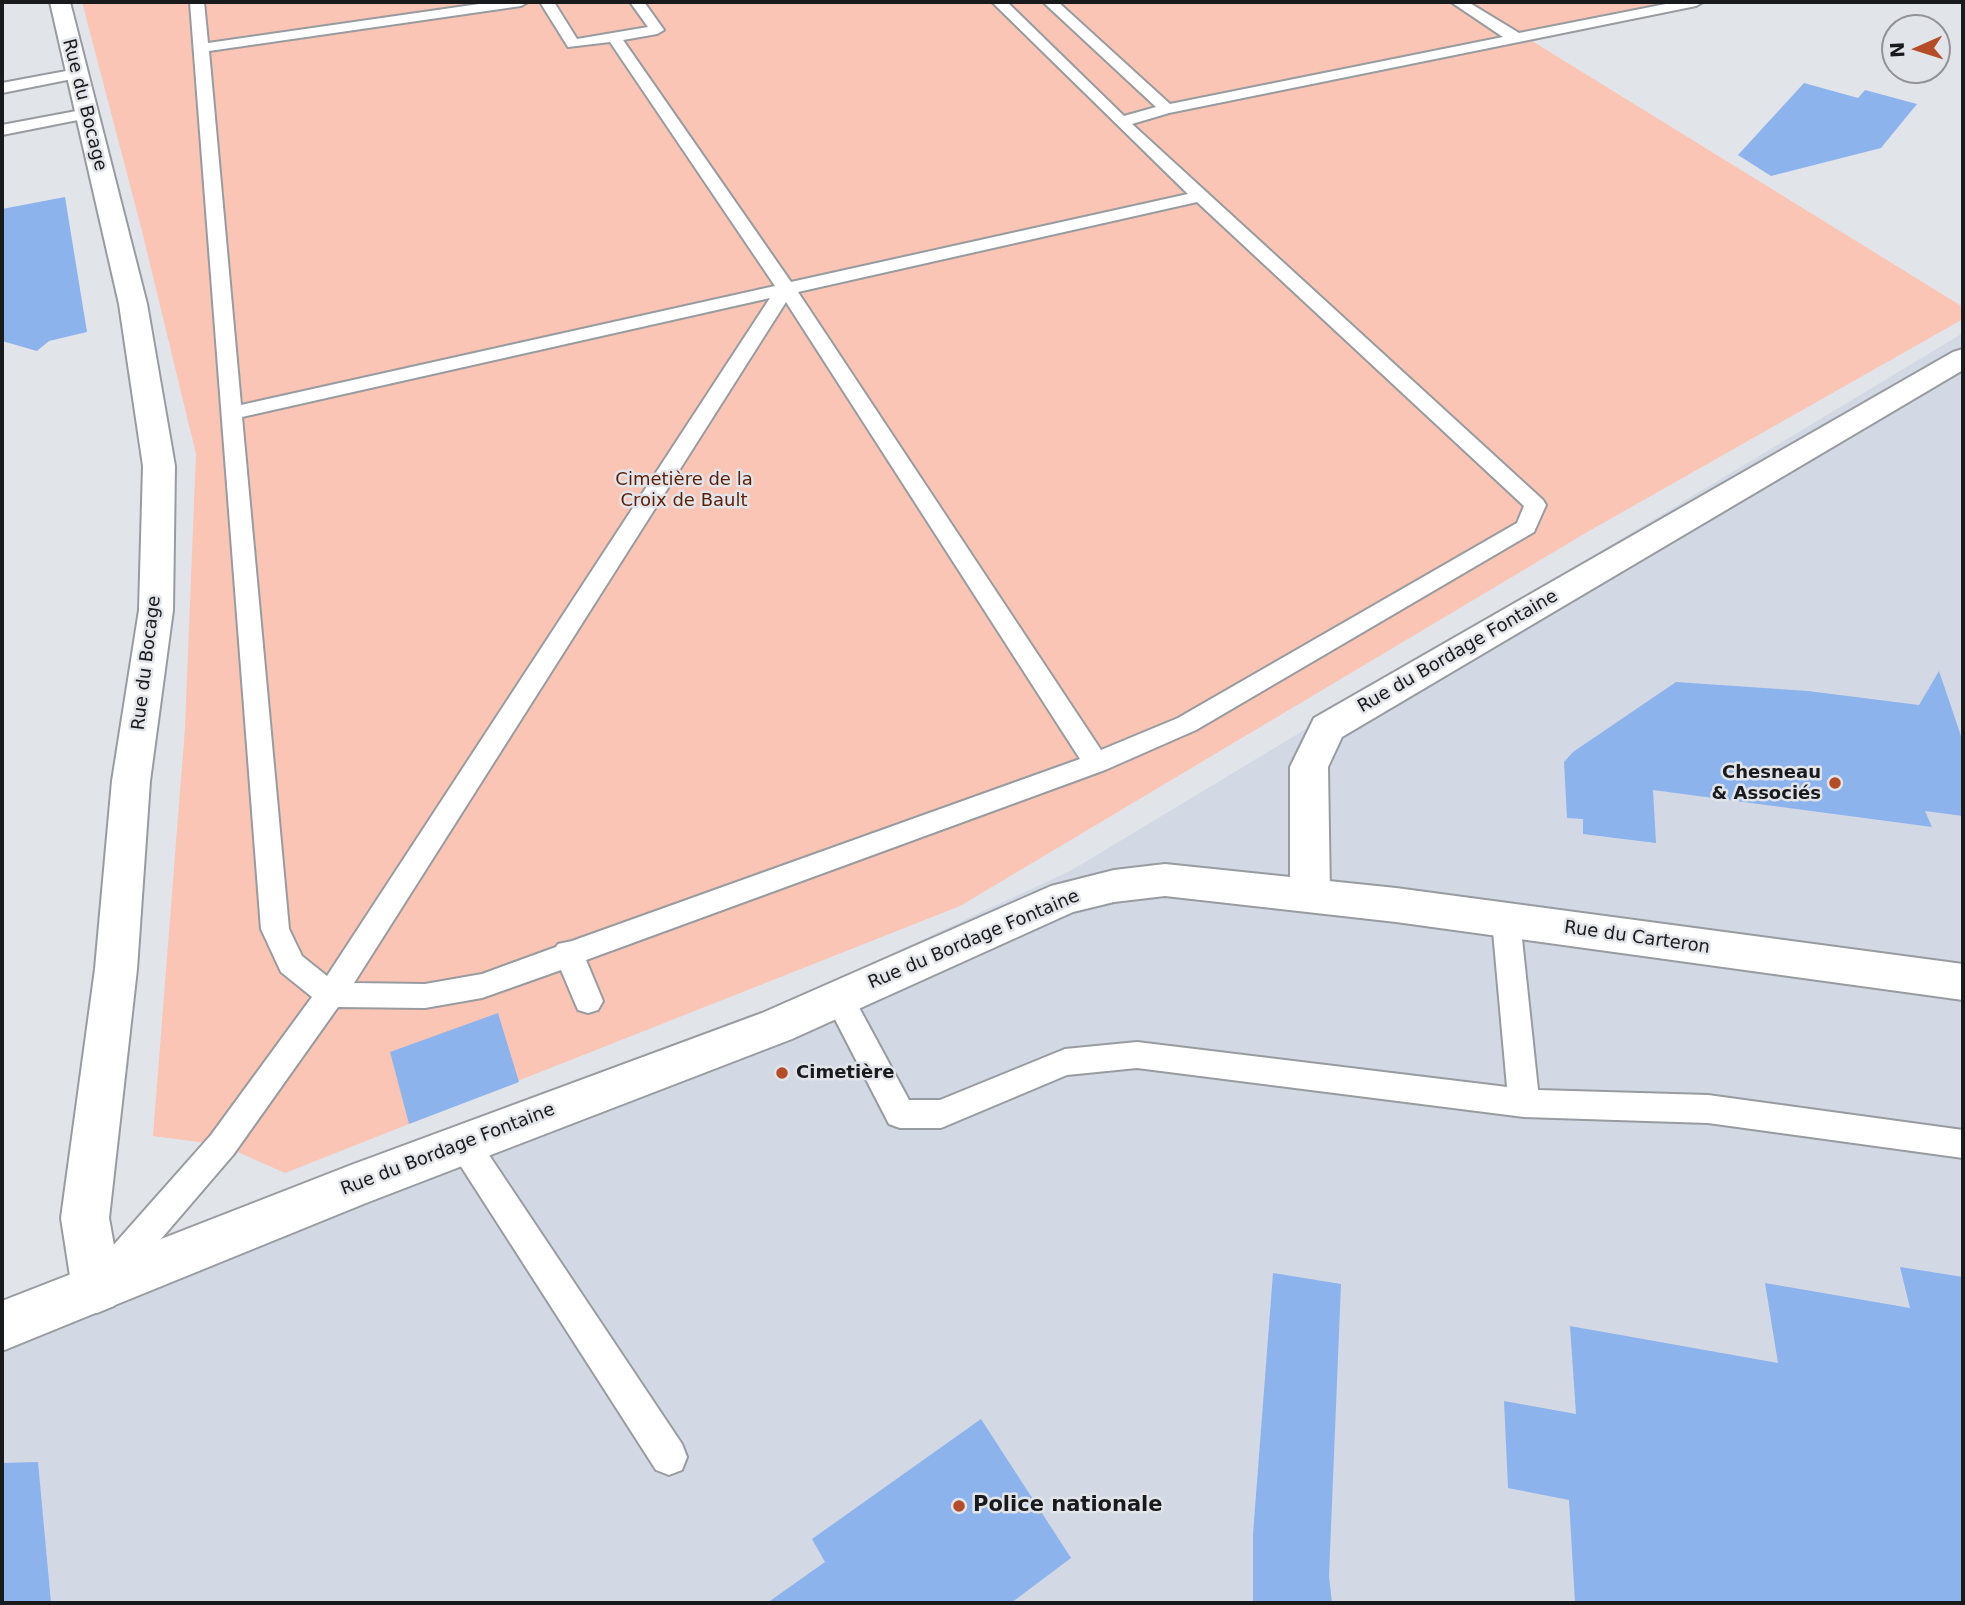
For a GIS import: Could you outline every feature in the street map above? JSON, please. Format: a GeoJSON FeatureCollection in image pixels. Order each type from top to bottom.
{"type":"FeatureCollection","features":[{"type":"Feature","properties":{"kind":"street","name":"Rue du Bocage"},"geometry":{"type":"LineString","coordinates":[[60,2],[133,304],[159,466],[156,610],[131,781],[116,969],[85,1218],[97,1289]]}},
{"type":"Feature","properties":{"kind":"street","name":"Rue du Bordage Fontaine"},"geometry":{"type":"LineString","coordinates":[[2,1326],[464,1144],[777,1026],[1065,898],[1114,886],[1165,880],[1310,896],[1309,767],[1327,728],[1963,358]]}},
{"type":"Feature","properties":{"kind":"street","name":"Rue du Carteron"},"geometry":{"type":"LineString","coordinates":[[1310,896],[1963,982]]}},
{"type":"Feature","properties":{"kind":"lane"},"geometry":{"type":"LineString","coordinates":[[197,2],[275,929],[291,964],[330,995],[425,996],[482,986],[568,952],[1096,763],[1187,724],[1526,527],[1535,505],[1121,122],[999,2]]}},
{"type":"Feature","properties":{"kind":"lane"},"geometry":{"type":"LineString","coordinates":[[201,48],[521,2]]}},
{"type":"Feature","properties":{"kind":"lane"},"geometry":{"type":"LineString","coordinates":[[547,2],[573,44],[657,30],[638,2]]}},
{"type":"Feature","properties":{"kind":"lane"},"geometry":{"type":"LineString","coordinates":[[1050,2],[1167,108]]}},
{"type":"Feature","properties":{"kind":"lane"},"geometry":{"type":"LineString","coordinates":[[1458,2],[1516,38]]}},
{"type":"Feature","properties":{"kind":"lane"},"geometry":{"type":"LineString","coordinates":[[1121,122],[1167,108],[1696,2]]}},
{"type":"Feature","properties":{"kind":"lane"},"geometry":{"type":"LineString","coordinates":[[614,37],[786,288],[1096,763]]}},
{"type":"Feature","properties":{"kind":"lane"},"geometry":{"type":"LineString","coordinates":[[2,89],[77,74]]}},
{"type":"Feature","properties":{"kind":"lane"},"geometry":{"type":"LineString","coordinates":[[2,130],[87,114]]}},
{"type":"Feature","properties":{"kind":"lane"},"geometry":{"type":"LineString","coordinates":[[231,414],[1201,196]]}},
{"type":"Feature","properties":{"kind":"lane"},"geometry":{"type":"LineString","coordinates":[[97,1289],[222,1145],[330,995],[786,288]]}},
{"type":"Feature","properties":{"kind":"lane"},"geometry":{"type":"LineString","coordinates":[[1506,920],[1524,1103]]}},
{"type":"Feature","properties":{"kind":"lane"},"geometry":{"type":"LineString","coordinates":[[568,952],[588,1001]]}},
{"type":"Feature","properties":{"kind":"lane"},"geometry":{"type":"LineString","coordinates":[[839,998],[900,1114],[941,1114],[1065,1062],[1137,1055],[1524,1103],[1708,1109],[1963,1144]]}},
{"type":"Feature","properties":{"kind":"lane"},"geometry":{"type":"LineString","coordinates":[[464,1144],[669,1457]]}},
{"type":"Feature","properties":{"kind":"shaded area"},"geometry":{"type":"Polygon","coordinates":[[[1963,333],[1963,1603],[2,1603],[2,1315],[773,1009],[1072,870],[1963,333]]]}},
{"type":"Feature","properties":{"kind":"green space","name":"Cimetière de la Croix de Bault"},"geometry":{"type":"Polygon","coordinates":[[[82,2],[1701,2],[1532,41],[1963,307],[1963,319],[1589,531],[960,906],[285,1173],[222,1145],[153,1136],[185,728],[196,454],[142,231],[82,2]]]}},
{"type":"Feature","properties":{"kind":"building"},"geometry":{"type":"Polygon","coordinates":[[[1804,83],[1858,98],[1865,90],[1917,104],[1881,148],[1771,176],[1738,155],[1804,83]]]}},
{"type":"Feature","properties":{"kind":"building"},"geometry":{"type":"Polygon","coordinates":[[[65,197],[87,332],[49,341],[37,351],[2,341],[2,209],[65,197]]]}},
{"type":"Feature","properties":{"kind":"building"},"geometry":{"type":"Polygon","coordinates":[[[1939,671],[1963,742],[1963,816],[1925,811],[1932,827],[1653,790],[1656,843],[1583,834],[1583,819],[1567,818],[1564,762],[1573,752],[1676,682],[1808,691],[1919,705],[1939,671]]]}},
{"type":"Feature","properties":{"kind":"building"},"geometry":{"type":"Polygon","coordinates":[[[498,1013],[519,1082],[409,1124],[390,1052],[498,1013]]]}},
{"type":"Feature","properties":{"kind":"building"},"geometry":{"type":"Polygon","coordinates":[[[1900,1267],[1963,1277],[1963,1603],[1575,1603],[1569,1500],[1508,1488],[1504,1401],[1576,1414],[1570,1326],[1778,1363],[1765,1283],[1910,1308],[1900,1267]]]}},
{"type":"Feature","properties":{"kind":"building"},"geometry":{"type":"Polygon","coordinates":[[[1273,1273],[1341,1284],[1329,1576],[1332,1603],[1253,1603],[1253,1534],[1273,1273]]]}},
{"type":"Feature","properties":{"kind":"building","name":"Police nationale"},"geometry":{"type":"Polygon","coordinates":[[[981,1419],[1071,1558],[1011,1603],[767,1603],[825,1562],[812,1539],[981,1419]]]}},
{"type":"Feature","properties":{"kind":"building"},"geometry":{"type":"Polygon","coordinates":[[[38,1462],[51,1603],[2,1603],[2,1463],[38,1462]]]}},
{"type":"Feature","properties":{"kind":"place","name":"Chesneau & Associés"},"geometry":{"type":"Point","coordinates":[1835,783]}},
{"type":"Feature","properties":{"kind":"place","name":"Cimetière"},"geometry":{"type":"Point","coordinates":[782,1073]}},
{"type":"Feature","properties":{"kind":"place","name":"Police nationale"},"geometry":{"type":"Point","coordinates":[959,1506]}}]}
